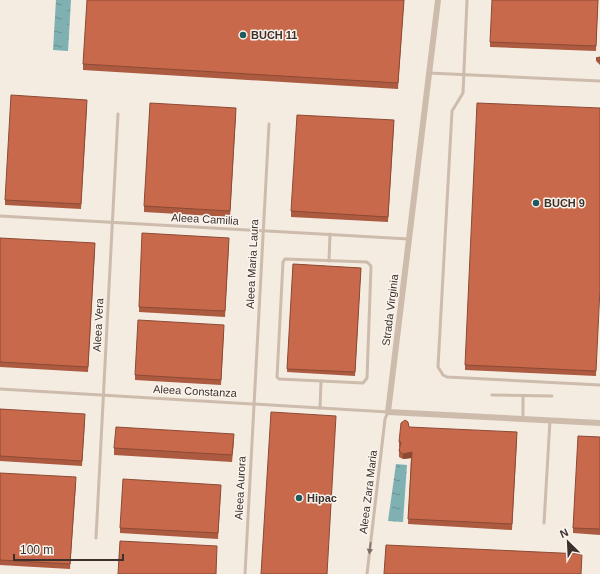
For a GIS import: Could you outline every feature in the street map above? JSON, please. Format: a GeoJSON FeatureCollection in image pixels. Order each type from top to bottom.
{"type":"FeatureCollection","features":[{"type":"Feature","properties":{"kind":"street","name":"Strada Virginia"},"geometry":{"type":"LineString","coordinates":[[388,412],[438,0]]}},
{"type":"Feature","properties":{"kind":"street"},"geometry":{"type":"LineString","coordinates":[[388,412],[600,423]]}},
{"type":"Feature","properties":{"kind":"lane"},"geometry":{"type":"LineString","coordinates":[[467,0],[462,93],[452,111],[438,367],[447,377],[600,385]]}},
{"type":"Feature","properties":{"kind":"lane"},"geometry":{"type":"LineString","coordinates":[[429,73],[600,81]]}},
{"type":"Feature","properties":{"kind":"lane","name":"Aleea Vera"},"geometry":{"type":"LineString","coordinates":[[96,538],[118,114]]}},
{"type":"Feature","properties":{"kind":"lane","name":"Aleea Maria Laura"},"geometry":{"type":"LineString","coordinates":[[254,404],[269,124]]}},
{"type":"Feature","properties":{"kind":"lane","name":"Aleea Camilia"},"geometry":{"type":"LineString","coordinates":[[0,216],[409,239]]}},
{"type":"Feature","properties":{"kind":"lane"},"geometry":{"type":"LineString","coordinates":[[329,261],[330,234]]}},
{"type":"Feature","properties":{"kind":"lane"},"geometry":{"type":"LineString","coordinates":[[287,259],[329,261],[367,262],[372,268],[367,378],[361,384],[279,379],[276,376],[283,262],[287,259]]}},
{"type":"Feature","properties":{"kind":"lane"},"geometry":{"type":"LineString","coordinates":[[320,408],[321,381]]}},
{"type":"Feature","properties":{"kind":"lane","name":"Aleea Constanza"},"geometry":{"type":"LineString","coordinates":[[0,389],[388,412]]}},
{"type":"Feature","properties":{"kind":"lane"},"geometry":{"type":"LineString","coordinates":[[492,395],[552,396]]}},
{"type":"Feature","properties":{"kind":"lane"},"geometry":{"type":"LineString","coordinates":[[523,396],[523,419]]}},
{"type":"Feature","properties":{"kind":"lane","name":"Aleea Aurora"},"geometry":{"type":"LineString","coordinates":[[245,574],[254,404]]}},
{"type":"Feature","properties":{"kind":"lane","name":"Aleea Zara Maria"},"geometry":{"type":"LineString","coordinates":[[367,574],[385,419],[388,412]]}},
{"type":"Feature","properties":{"kind":"lane"},"geometry":{"type":"LineString","coordinates":[[544,523],[550,420]]}},
{"type":"Feature","properties":{"kind":"water"},"geometry":{"type":"Polygon","coordinates":[[[56,0],[71,0],[68,51],[53,50],[56,0]]]}},
{"type":"Feature","properties":{"kind":"water"},"geometry":{"type":"Polygon","coordinates":[[[396,464],[407,465],[403,522],[388,521],[396,464]]]}},
{"type":"Feature","properties":{"kind":"building","name":"BUCH 11"},"geometry":{"type":"Polygon","coordinates":[[[87,0],[404,0],[398,83],[83,64],[87,0]]]}},
{"type":"Feature","properties":{"kind":"building"},"geometry":{"type":"Polygon","coordinates":[[[492,0],[598,0],[596,46],[490,42],[492,0]]]}},
{"type":"Feature","properties":{"kind":"building"},"geometry":{"type":"Polygon","coordinates":[[[11,95],[87,100],[81,204],[5,200],[11,95]]]}},
{"type":"Feature","properties":{"kind":"building"},"geometry":{"type":"Polygon","coordinates":[[[150,103],[236,108],[230,211],[144,206],[150,103]]]}},
{"type":"Feature","properties":{"kind":"building","name":"BUCH 9"},"geometry":{"type":"Polygon","coordinates":[[[477,103],[600,108],[600,288],[596,371],[465,365],[477,103]]]}},
{"type":"Feature","properties":{"kind":"building"},"geometry":{"type":"Polygon","coordinates":[[[297,115],[394,120],[388,217],[291,211],[297,115]]]}},
{"type":"Feature","properties":{"kind":"building"},"geometry":{"type":"Polygon","coordinates":[[[142,233],[229,238],[225,311],[139,307],[142,233]]]}},
{"type":"Feature","properties":{"kind":"building"},"geometry":{"type":"Polygon","coordinates":[[[0,238],[95,243],[88,367],[0,362],[0,238]]]}},
{"type":"Feature","properties":{"kind":"building"},"geometry":{"type":"Polygon","coordinates":[[[293,264],[361,268],[355,372],[287,369],[293,264]]]}},
{"type":"Feature","properties":{"kind":"building"},"geometry":{"type":"Polygon","coordinates":[[[138,320],[224,325],[221,380],[135,375],[138,320]]]}},
{"type":"Feature","properties":{"kind":"building"},"geometry":{"type":"Polygon","coordinates":[[[0,409],[85,414],[82,461],[0,456],[0,409]]]}},
{"type":"Feature","properties":{"kind":"building","name":"Hipac"},"geometry":{"type":"Polygon","coordinates":[[[271,412],[336,416],[327,574],[261,574],[271,412]]]}},
{"type":"Feature","properties":{"kind":"building"},"geometry":{"type":"Polygon","coordinates":[[[405,420],[408,422],[409,427],[517,432],[512,524],[408,519],[412,452],[403,454],[399,451],[401,442],[399,442],[401,423],[405,420]]]}},
{"type":"Feature","properties":{"kind":"building"},"geometry":{"type":"Polygon","coordinates":[[[116,427],[234,434],[232,455],[114,448],[116,427]]]}},
{"type":"Feature","properties":{"kind":"building"},"geometry":{"type":"Polygon","coordinates":[[[578,436],[600,437],[600,529],[573,528],[578,436]]]}},
{"type":"Feature","properties":{"kind":"building"},"geometry":{"type":"Polygon","coordinates":[[[0,473],[76,477],[70,564],[0,560],[0,473]]]}},
{"type":"Feature","properties":{"kind":"building"},"geometry":{"type":"Polygon","coordinates":[[[123,479],[221,485],[218,533],[120,528],[123,479]]]}},
{"type":"Feature","properties":{"kind":"building"},"geometry":{"type":"Polygon","coordinates":[[[120,541],[217,546],[216,574],[118,574],[120,541]]]}},
{"type":"Feature","properties":{"kind":"building"},"geometry":{"type":"Polygon","coordinates":[[[386,545],[582,554],[581,574],[384,574],[386,545]]]}},
{"type":"Feature","properties":{"kind":"place","name":"BUCH 11"},"geometry":{"type":"Point","coordinates":[243,35]}},
{"type":"Feature","properties":{"kind":"place","name":"BUCH 9"},"geometry":{"type":"Point","coordinates":[536,203]}},
{"type":"Feature","properties":{"kind":"place","name":"Hipac"},"geometry":{"type":"Point","coordinates":[299,498]}}]}
